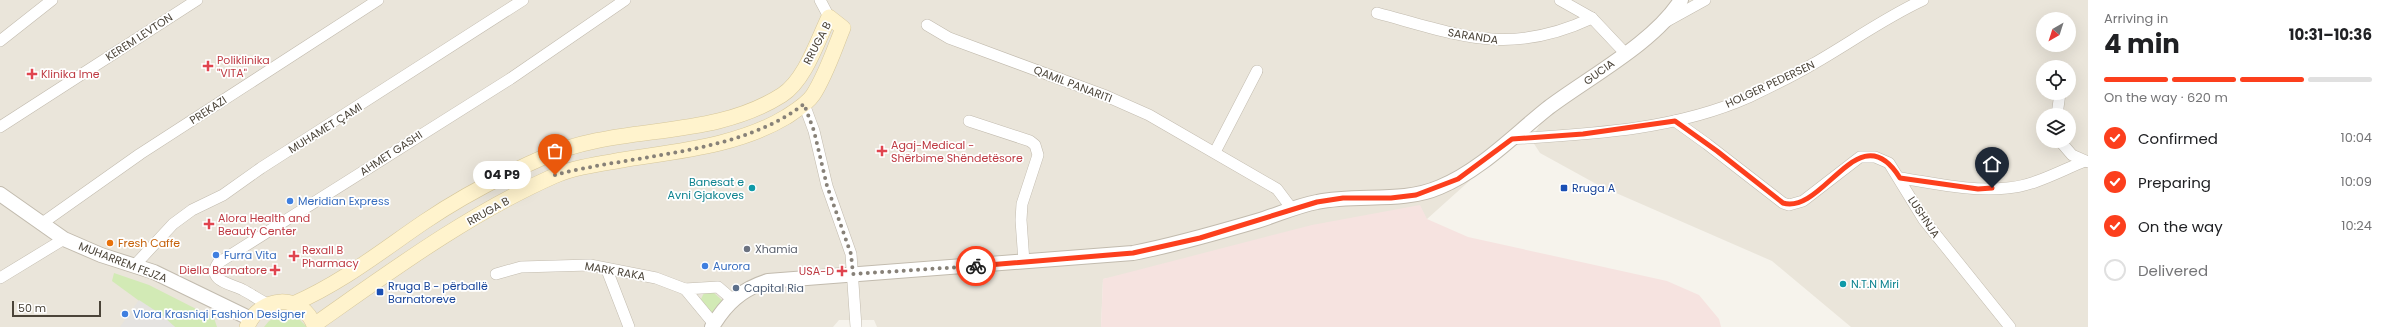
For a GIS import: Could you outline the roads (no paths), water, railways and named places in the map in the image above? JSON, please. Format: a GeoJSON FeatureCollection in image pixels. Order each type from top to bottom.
{"type":"FeatureCollection","features":[{"type":"Feature","properties":{"kind":"main road","name":"RRUGA B"},"geometry":{"type":"LineString","coordinates":[[293,304],[324,290],[426,221],[491,183],[545,156],[583,143],[675,130],[738,116],[763,106],[784,94],[797,80],[829,17],[843,28],[812,95],[804,104],[774,124],[746,136],[680,151],[591,166],[555,175],[501,203],[437,240],[315,326]]}},
{"type":"Feature","properties":{"kind":"main road"},"geometry":{"type":"LineString","coordinates":[[249,323],[258,310],[268,304],[281,302],[293,304],[307,313],[315,326]]}},
{"type":"Feature","properties":{"kind":"street"},"geometry":{"type":"LineString","coordinates":[[0,41],[52,0]]}},
{"type":"Feature","properties":{"kind":"street","name":"KEREM LEVTON"},"geometry":{"type":"LineString","coordinates":[[0,127],[197,0]]}},
{"type":"Feature","properties":{"kind":"street","name":"PREKAZI"},"geometry":{"type":"LineString","coordinates":[[41,224],[140,154],[378,0]]}},
{"type":"Feature","properties":{"kind":"street","name":"MUHAMET ÇAMI"},"geometry":{"type":"LineString","coordinates":[[135,265],[172,224],[192,210],[223,194],[523,0]]}},
{"type":"Feature","properties":{"kind":"street","name":"AHMET GASHI"},"geometry":{"type":"LineString","coordinates":[[268,304],[242,289],[222,282],[214,273],[214,269],[218,263],[510,79],[625,0]]}},
{"type":"Feature","properties":{"kind":"street"},"geometry":{"type":"LineString","coordinates":[[820,0],[829,17]]}},
{"type":"Feature","properties":{"kind":"street"},"geometry":{"type":"LineString","coordinates":[[1560,0],[1574,3],[1592,18],[1625,52]]}},
{"type":"Feature","properties":{"kind":"street","name":"GUCIA"},"geometry":{"type":"LineString","coordinates":[[1512,139],[1549,108],[1663,23],[1681,0]]}},
{"type":"Feature","properties":{"kind":"street"},"geometry":{"type":"LineString","coordinates":[[1663,23],[1705,0]]}},
{"type":"Feature","properties":{"kind":"street","name":"HOLGER PEDERSEN"},"geometry":{"type":"LineString","coordinates":[[1512,139],[1583,134],[1675,121],[1703,114],[1748,97],[1812,65],[1892,16],[1923,0]]}},
{"type":"Feature","properties":{"kind":"street","name":"SARANDA"},"geometry":{"type":"LineString","coordinates":[[1377,13],[1456,34],[1498,41],[1521,40],[1547,35],[1571,28],[1592,18]]}},
{"type":"Feature","properties":{"kind":"street","name":"QAMIL PANARITI"},"geometry":{"type":"LineString","coordinates":[[927,25],[949,38],[1106,96],[1149,115],[1277,189],[1292,208]]}},
{"type":"Feature","properties":{"kind":"street"},"geometry":{"type":"LineString","coordinates":[[1215,152],[1257,71]]}},
{"type":"Feature","properties":{"kind":"street"},"geometry":{"type":"LineString","coordinates":[[804,104],[814,131],[827,186],[851,254],[856,327]]}},
{"type":"Feature","properties":{"kind":"street"},"geometry":{"type":"LineString","coordinates":[[969,121],[1030,142],[1038,150],[1038,155],[1022,204],[1021,220],[1024,262]]}},
{"type":"Feature","properties":{"kind":"street","name":"LUSHNJA"},"geometry":{"type":"LineString","coordinates":[[1675,121],[1783,203],[1789,205],[1803,201],[1854,161],[1866,156],[1875,157],[1889,163],[1900,178],[1924,220],[2010,327]]}},
{"type":"Feature","properties":{"kind":"street"},"geometry":{"type":"LineString","coordinates":[[713,325],[732,299],[753,285],[768,281],[1110,256],[1154,249],[1224,231],[1292,208],[1343,198],[1404,197],[1439,188],[1458,179],[1512,139]]}},
{"type":"Feature","properties":{"kind":"street"},"geometry":{"type":"LineString","coordinates":[[2066,148],[2072,155],[2087,162]]}},
{"type":"Feature","properties":{"kind":"street"},"geometry":{"type":"LineString","coordinates":[[1900,178],[1978,189],[2007,188],[2029,183],[2087,162]]}},
{"type":"Feature","properties":{"kind":"street","name":"MUHARREM FEJZA"},"geometry":{"type":"LineString","coordinates":[[0,194],[64,239],[101,255],[154,272],[249,323]]}},
{"type":"Feature","properties":{"kind":"street"},"geometry":{"type":"LineString","coordinates":[[0,278],[64,239]]}},
{"type":"Feature","properties":{"kind":"street","name":"MARK RAKA"},"geometry":{"type":"LineString","coordinates":[[496,274],[534,266],[590,266],[656,278],[685,289],[718,286],[732,299]]}},
{"type":"Feature","properties":{"kind":"street"},"geometry":{"type":"LineString","coordinates":[[607,270],[629,327]]}},
{"type":"Feature","properties":{"kind":"street","name":"MARK RAKA"},"geometry":{"type":"LineString","coordinates":[[685,289],[713,325]]}},
{"type":"Feature","properties":{"kind":"place","name":"Poliklinika \"VITA\""},"geometry":{"type":"Point","coordinates":[208,66]}},
{"type":"Feature","properties":{"kind":"place","name":"Klinika Ime"},"geometry":{"type":"Point","coordinates":[32,74]}},
{"type":"Feature","properties":{"kind":"place","name":"Agaj-Medical - Shërbime Shëndetësore"},"geometry":{"type":"Point","coordinates":[882,151]}},
{"type":"Feature","properties":{"kind":"place","name":"04 P9"},"geometry":{"type":"Point","coordinates":[555,175]}},
{"type":"Feature","properties":{"kind":"place","name":"Banesat e Avni Gjakoves"},"geometry":{"type":"Point","coordinates":[752,188]}},
{"type":"Feature","properties":{"kind":"place","name":"Rruga A"},"geometry":{"type":"Point","coordinates":[1564,188]}},
{"type":"Feature","properties":{"kind":"place","name":"Meridian Express"},"geometry":{"type":"Point","coordinates":[290,201]}},
{"type":"Feature","properties":{"kind":"place","name":"Alora Health and Beauty Center"},"geometry":{"type":"Point","coordinates":[209,224]}},
{"type":"Feature","properties":{"kind":"place","name":"Fresh Caffe"},"geometry":{"type":"Point","coordinates":[110,243]}},
{"type":"Feature","properties":{"kind":"place","name":"Xhamia"},"geometry":{"type":"Point","coordinates":[747,249]}},
{"type":"Feature","properties":{"kind":"place","name":"Furra Vita"},"geometry":{"type":"Point","coordinates":[216,255]}},
{"type":"Feature","properties":{"kind":"place","name":"Rexall B Pharmacy"},"geometry":{"type":"Point","coordinates":[294,256]}},
{"type":"Feature","properties":{"kind":"place","name":"Aurora"},"geometry":{"type":"Point","coordinates":[705,266]}},
{"type":"Feature","properties":{"kind":"place","name":"Diella Barnatore"},"geometry":{"type":"Point","coordinates":[275,270]}},
{"type":"Feature","properties":{"kind":"place","name":"USA-D"},"geometry":{"type":"Point","coordinates":[842,271]}},
{"type":"Feature","properties":{"kind":"place","name":"N.T.N Miri"},"geometry":{"type":"Point","coordinates":[1843,284]}},
{"type":"Feature","properties":{"kind":"place","name":"Capital Ria"},"geometry":{"type":"Point","coordinates":[736,288]}},
{"type":"Feature","properties":{"kind":"place","name":"Rruga B - përballë Barnatoreve"},"geometry":{"type":"Point","coordinates":[380,292]}},
{"type":"Feature","properties":{"kind":"place","name":"Vlora Krasniqi Fashion Designer"},"geometry":{"type":"Point","coordinates":[125,314]}}]}
